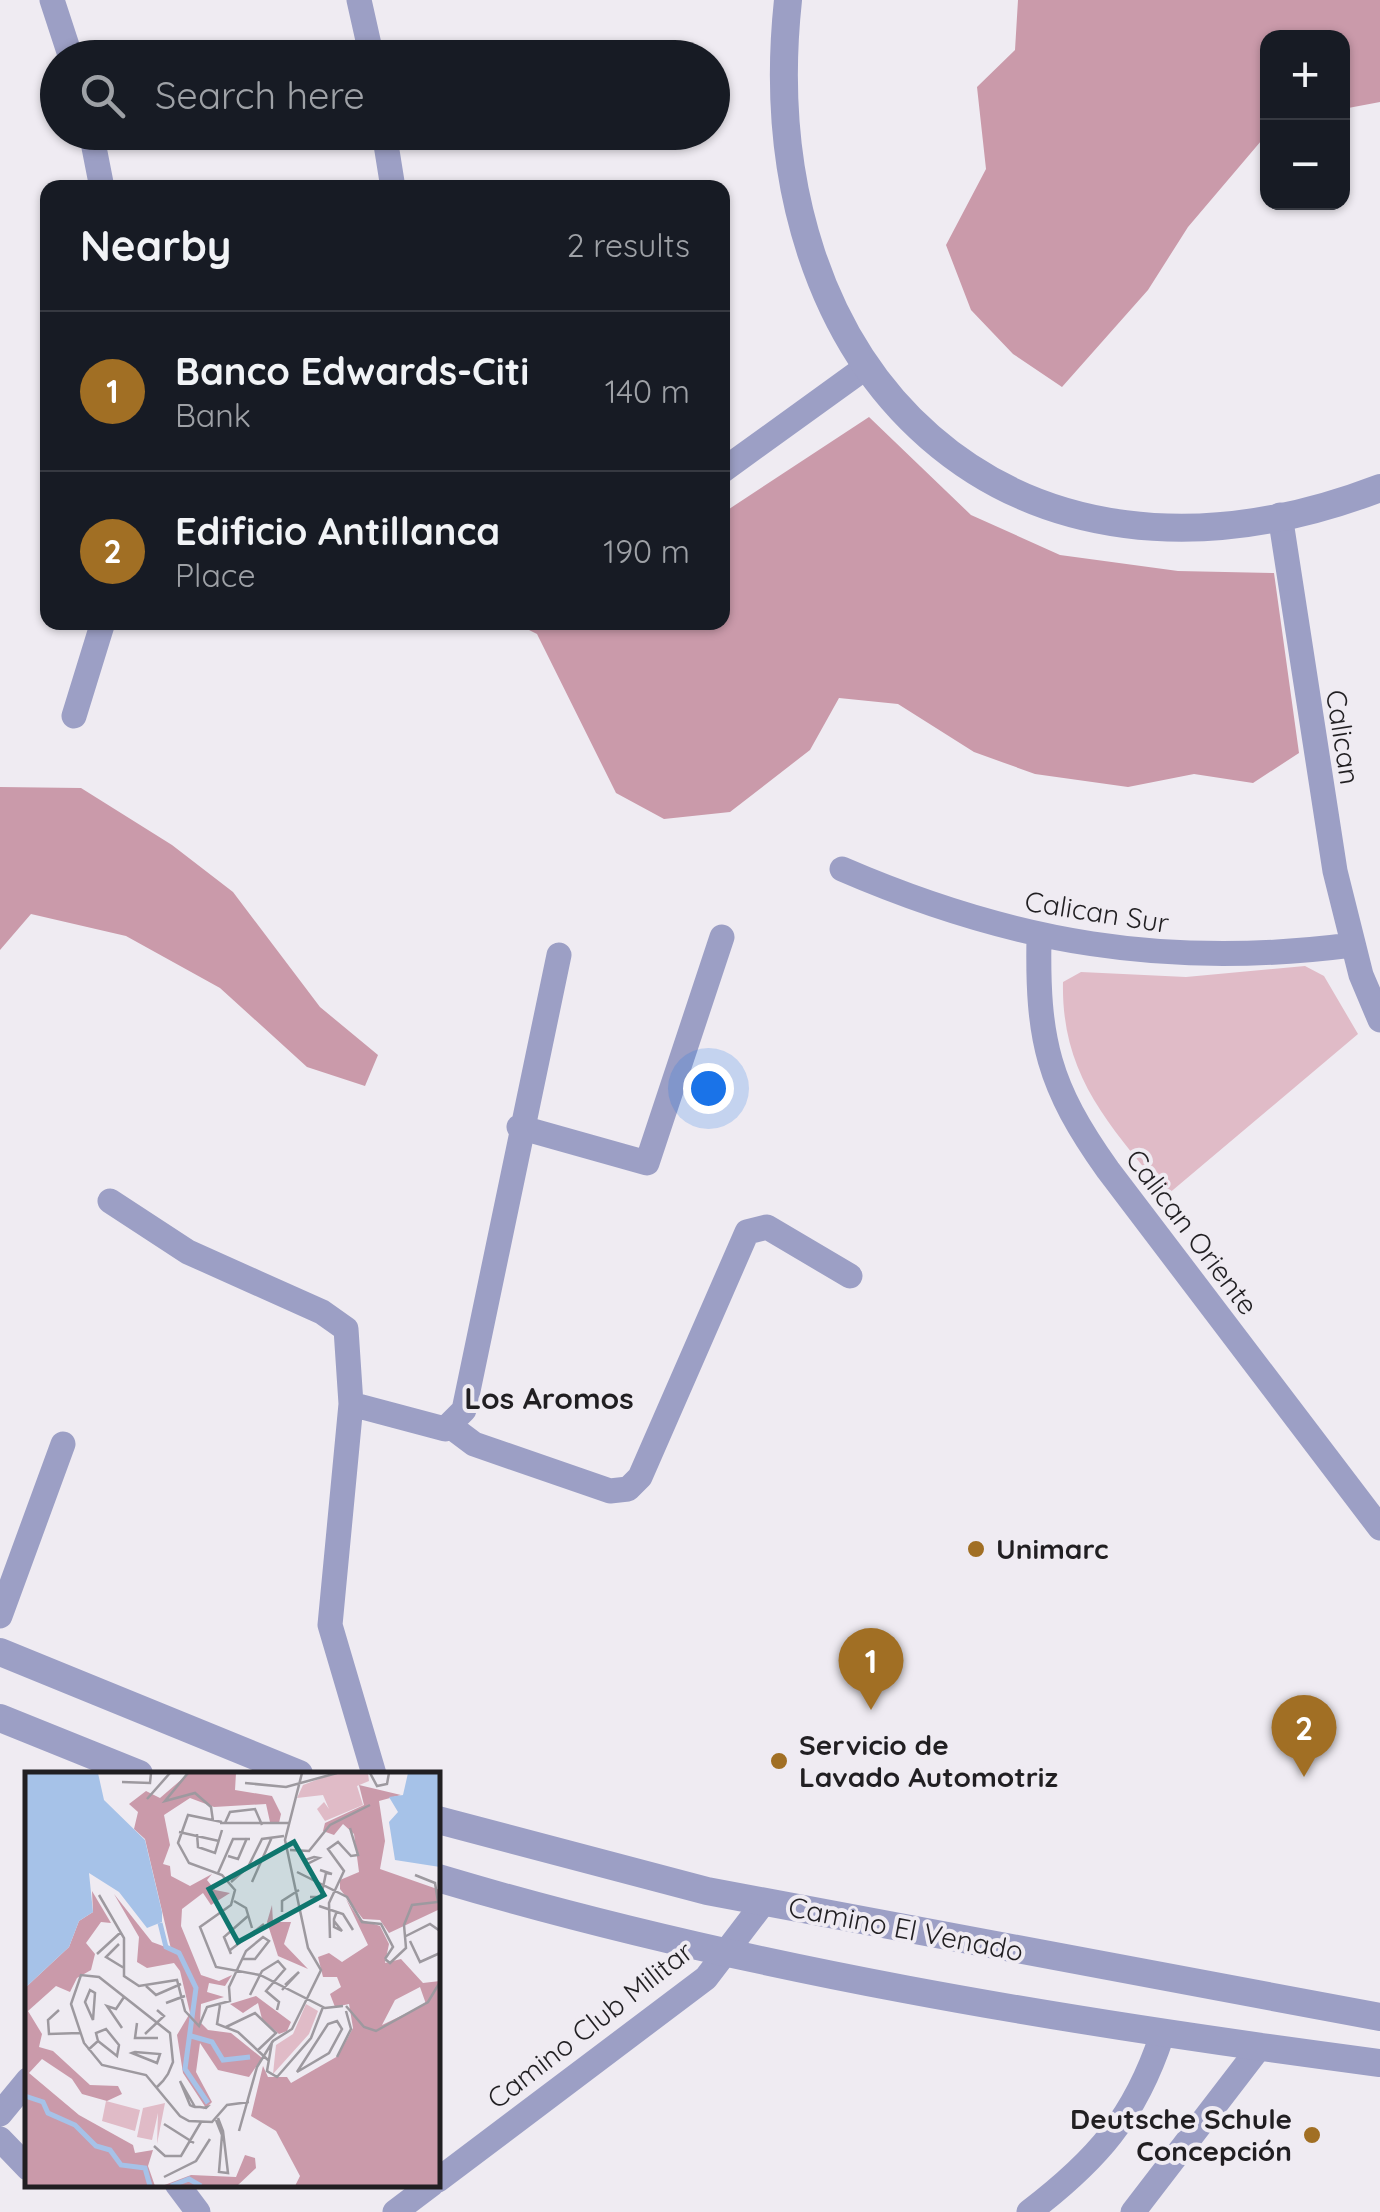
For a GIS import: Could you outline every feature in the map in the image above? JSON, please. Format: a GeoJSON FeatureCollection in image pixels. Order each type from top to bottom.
{"type":"FeatureCollection","features":[{"type":"Feature","properties":{"kind":"street"},"geometry":{"type":"LineString","coordinates":[[52,0],[65,40]]}},
{"type":"Feature","properties":{"kind":"street"},"geometry":{"type":"LineString","coordinates":[[360,0],[368,40]]}},
{"type":"Feature","properties":{"kind":"street"},"geometry":{"type":"LineString","coordinates":[[788,0],[783,117],[798,212],[825,296],[866,367],[928,438],[986,481],[1081,516],[1154,524],[1237,522],[1280,515],[1380,488]]}},
{"type":"Feature","properties":{"kind":"street"},"geometry":{"type":"LineString","coordinates":[[95,150],[100,180]]}},
{"type":"Feature","properties":{"kind":"street"},"geometry":{"type":"LineString","coordinates":[[387,150],[393,180]]}},
{"type":"Feature","properties":{"kind":"street"},"geometry":{"type":"LineString","coordinates":[[730,465],[866,367]]}},
{"type":"Feature","properties":{"kind":"street","name":"Calican"},"geometry":{"type":"LineString","coordinates":[[1280,515],[1328,833],[1352,945],[1380,1020]]}},
{"type":"Feature","properties":{"kind":"street"},"geometry":{"type":"LineString","coordinates":[[74,716],[101,630]]}},
{"type":"Feature","properties":{"kind":"street","name":"Calican Sur"},"geometry":{"type":"LineString","coordinates":[[842,869],[943,910],[1039,937],[1119,950],[1230,956],[1352,945]]}},
{"type":"Feature","properties":{"kind":"street"},"geometry":{"type":"LineString","coordinates":[[519,1127],[647,1162],[722,937]]}},
{"type":"Feature","properties":{"kind":"street","name":"Calican Oriente"},"geometry":{"type":"LineString","coordinates":[[1039,937],[1042,1040],[1067,1109],[1108,1170],[1380,1528]]}},
{"type":"Feature","properties":{"kind":"street"},"geometry":{"type":"LineString","coordinates":[[351,1404],[434,1429],[450,1426],[464,1410],[519,1127],[558,955]]}},
{"type":"Feature","properties":{"kind":"street"},"geometry":{"type":"LineString","coordinates":[[110,1200],[188,1252],[340,1322],[350,1340],[351,1404],[330,1625],[373,1772]]}},
{"type":"Feature","properties":{"kind":"street"},"geometry":{"type":"LineString","coordinates":[[450,1426],[487,1449],[610,1490],[628,1490],[640,1478],[747,1232],[768,1227],[850,1276]]}},
{"type":"Feature","properties":{"kind":"street"},"geometry":{"type":"LineString","coordinates":[[0,1616],[63,1444]]}},
{"type":"Feature","properties":{"kind":"street"},"geometry":{"type":"LineString","coordinates":[[0,1652],[294,1772]]}},
{"type":"Feature","properties":{"kind":"street"},"geometry":{"type":"LineString","coordinates":[[0,1718],[135,1772]]}},
{"type":"Feature","properties":{"kind":"street","name":"Camino El Venado"},"geometry":{"type":"LineString","coordinates":[[440,1821],[764,1902],[1380,2017]]}},
{"type":"Feature","properties":{"kind":"street","name":"Camino El Venado"},"geometry":{"type":"LineString","coordinates":[[440,1879],[729,1952],[1162,2035],[1380,2063]]}},
{"type":"Feature","properties":{"kind":"street","name":"Camino Club Militar"},"geometry":{"type":"LineString","coordinates":[[440,2178],[706,1978],[764,1902]]}},
{"type":"Feature","properties":{"kind":"street"},"geometry":{"type":"LineString","coordinates":[[1029,2212],[1109,2143],[1148,2078],[1162,2035]]}},
{"type":"Feature","properties":{"kind":"street"},"geometry":{"type":"LineString","coordinates":[[1133,2212],[1259,2048]]}},
{"type":"Feature","properties":{"kind":"street"},"geometry":{"type":"LineString","coordinates":[[0,2114],[25,2084]]}},
{"type":"Feature","properties":{"kind":"street"},"geometry":{"type":"LineString","coordinates":[[0,2139],[25,2165]]}},
{"type":"Feature","properties":{"kind":"street"},"geometry":{"type":"LineString","coordinates":[[180,2187],[198,2212]]}},
{"type":"Feature","properties":{"kind":"street","name":"Camino Club Militar"},"geometry":{"type":"LineString","coordinates":[[396,2212],[428,2187]]}},
{"type":"Feature","properties":{"kind":"shaded area"},"geometry":{"type":"Polygon","coordinates":[[[1018,0],[1380,0],[1380,102],[1350,108],[1350,30],[1260,30],[1260,142],[1188,227],[1148,290],[1062,387],[1013,354],[971,310],[946,245],[986,169],[977,87],[1015,50],[1018,0]]]}},
{"type":"Feature","properties":{"kind":"shaded area"},"geometry":{"type":"Polygon","coordinates":[[[869,417],[971,515],[1060,555],[1178,571],[1274,573],[1299,753],[1253,783],[1194,774],[1128,787],[1035,774],[974,752],[898,704],[839,698],[810,750],[730,812],[664,819],[616,793],[537,634],[529,630],[730,630],[730,508],[869,417]]]}},
{"type":"Feature","properties":{"kind":"shaded area"},"geometry":{"type":"Polygon","coordinates":[[[0,787],[81,788],[172,845],[233,892],[320,1007],[378,1055],[365,1086],[307,1067],[220,988],[126,936],[31,914],[0,950],[0,787]]]}},
{"type":"Feature","properties":{"kind":"shaded area"},"geometry":{"type":"Polygon","coordinates":[[[1305,966],[1324,976],[1358,1034],[1167,1195],[1126,1146],[1080,1073],[1070,1045],[1063,982],[1081,972],[1186,977],[1305,966]]]}},
{"type":"Feature","properties":{"kind":"place","name":"Unimarc"},"geometry":{"type":"Point","coordinates":[976,1549]}},
{"type":"Feature","properties":{"kind":"place","name":"Banco Edwards-Citi"},"geometry":{"type":"Point","coordinates":[871,1710]}},
{"type":"Feature","properties":{"kind":"place","name":"Servicio de Lavado Automotriz"},"geometry":{"type":"Point","coordinates":[779,1761]}},
{"type":"Feature","properties":{"kind":"place","name":"Edificio Antillanca"},"geometry":{"type":"Point","coordinates":[1304,1777]}},
{"type":"Feature","properties":{"kind":"place","name":"Deutsche Schule Concepción"},"geometry":{"type":"Point","coordinates":[1312,2135]}},
{"type":"Feature","properties":{"kind":"district","name":"Los Aromos"},"geometry":{"type":"Point","coordinates":[549,1399]}}]}
